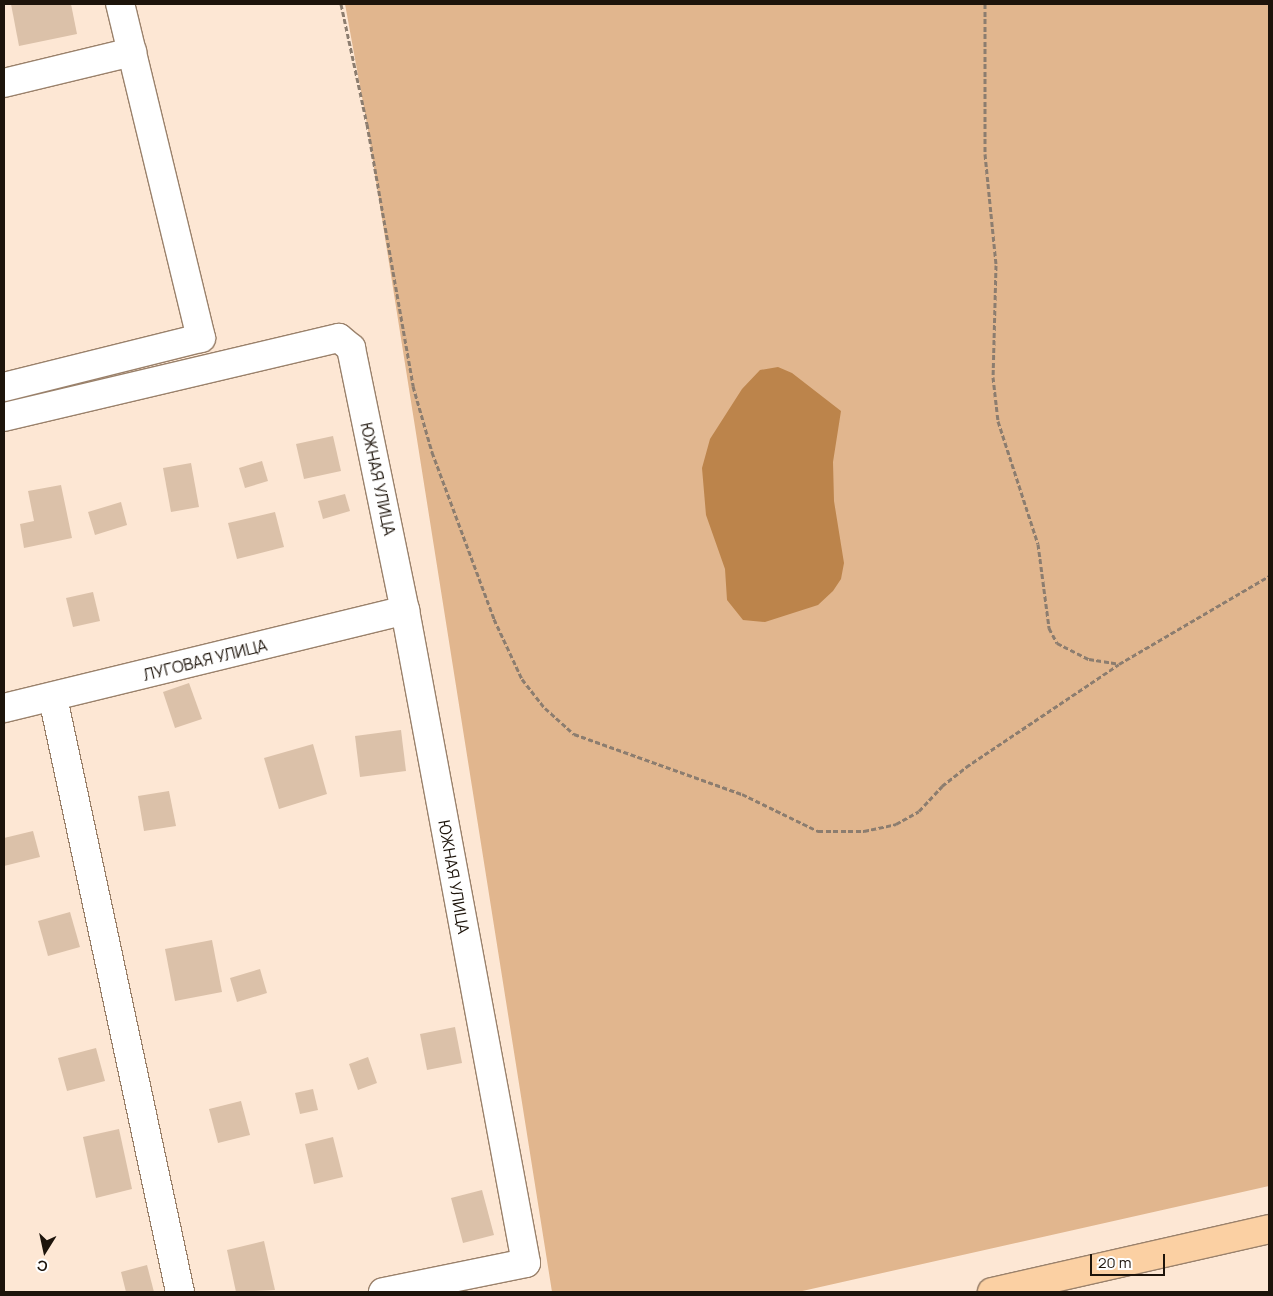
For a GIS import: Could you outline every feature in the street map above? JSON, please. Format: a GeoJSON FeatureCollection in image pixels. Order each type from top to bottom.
{"type":"FeatureCollection","features":[{"type":"Feature","properties":{"kind":"main road"},"geometry":{"type":"LineString","coordinates":[[992,1292],[1019,1290],[1269,1229]]}},
{"type":"Feature","properties":{"kind":"street"},"geometry":{"type":"LineString","coordinates":[[4,387],[201,338],[120,4]]}},
{"type":"Feature","properties":{"kind":"street"},"geometry":{"type":"LineString","coordinates":[[4,82],[132,52]]}},
{"type":"Feature","properties":{"kind":"street","name":"ЮЖНАЯ УЛИЦА"},"geometry":{"type":"LineString","coordinates":[[4,417],[339,338],[351,348],[405,610],[526,1263],[383,1292]]}},
{"type":"Feature","properties":{"kind":"street","name":"ЛУГОВАЯ УЛИЦА"},"geometry":{"type":"LineString","coordinates":[[4,708],[53,698],[405,610]]}},
{"type":"Feature","properties":{"kind":"street"},"geometry":{"type":"LineString","coordinates":[[53,698],[180,1292]]}},
{"type":"Feature","properties":{"kind":"path"},"geometry":{"type":"LineString","coordinates":[[341,4],[366,124],[414,386],[432,452],[494,619],[522,679],[545,708],[574,734],[742,794],[818,831],[864,831],[896,824],[919,811],[942,786],[966,767],[1119,664],[1269,576]]}},
{"type":"Feature","properties":{"kind":"path"},"geometry":{"type":"LineString","coordinates":[[985,4],[985,154],[996,265],[993,377],[998,421],[1038,544],[1049,628],[1057,643],[1089,659],[1119,664]]}},
{"type":"Feature","properties":{"kind":"shaded area"},"geometry":{"type":"Polygon","coordinates":[[[345,4],[1269,4],[1269,1186],[798,1292],[552,1292],[368,130],[345,4]]]}},
{"type":"Feature","properties":{"kind":"shaded area"},"geometry":{"type":"Polygon","coordinates":[[[778,367],[792,373],[841,411],[833,462],[834,501],[844,563],[841,579],[833,591],[818,605],[765,622],[743,620],[727,600],[725,569],[706,515],[702,468],[710,439],[742,389],[760,370],[778,367]]]}},
{"type":"Feature","properties":{"kind":"building"},"geometry":{"type":"Polygon","coordinates":[[[11,4],[71,4],[77,34],[19,46],[11,4]]]}},
{"type":"Feature","properties":{"kind":"building"},"geometry":{"type":"Polygon","coordinates":[[[333,436],[341,471],[304,479],[296,444],[333,436]]]}},
{"type":"Feature","properties":{"kind":"building"},"geometry":{"type":"Polygon","coordinates":[[[262,461],[268,481],[245,488],[239,468],[262,461]]]}},
{"type":"Feature","properties":{"kind":"building"},"geometry":{"type":"Polygon","coordinates":[[[191,463],[199,507],[171,512],[163,468],[191,463]]]}},
{"type":"Feature","properties":{"kind":"building"},"geometry":{"type":"Polygon","coordinates":[[[61,485],[72,538],[24,548],[20,524],[34,521],[28,491],[61,485]]]}},
{"type":"Feature","properties":{"kind":"building"},"geometry":{"type":"Polygon","coordinates":[[[345,494],[350,511],[323,519],[318,501],[345,494]]]}},
{"type":"Feature","properties":{"kind":"building"},"geometry":{"type":"Polygon","coordinates":[[[121,502],[127,525],[95,535],[88,512],[121,502]]]}},
{"type":"Feature","properties":{"kind":"building"},"geometry":{"type":"Polygon","coordinates":[[[275,512],[284,547],[237,559],[228,523],[275,512]]]}},
{"type":"Feature","properties":{"kind":"building"},"geometry":{"type":"Polygon","coordinates":[[[93,592],[100,621],[73,627],[66,598],[93,592]]]}},
{"type":"Feature","properties":{"kind":"building"},"geometry":{"type":"Polygon","coordinates":[[[189,683],[202,719],[175,728],[163,692],[189,683]]]}},
{"type":"Feature","properties":{"kind":"building"},"geometry":{"type":"Polygon","coordinates":[[[401,730],[406,771],[360,777],[355,736],[401,730]]]}},
{"type":"Feature","properties":{"kind":"building"},"geometry":{"type":"Polygon","coordinates":[[[313,744],[327,794],[279,809],[264,758],[313,744]]]}},
{"type":"Feature","properties":{"kind":"building"},"geometry":{"type":"Polygon","coordinates":[[[169,791],[176,826],[144,831],[138,796],[169,791]]]}},
{"type":"Feature","properties":{"kind":"building"},"geometry":{"type":"Polygon","coordinates":[[[33,831],[40,857],[4,866],[4,838],[33,831]]]}},
{"type":"Feature","properties":{"kind":"building"},"geometry":{"type":"Polygon","coordinates":[[[70,912],[80,947],[48,956],[38,921],[70,912]]]}},
{"type":"Feature","properties":{"kind":"building"},"geometry":{"type":"Polygon","coordinates":[[[212,940],[222,992],[175,1001],[165,949],[212,940]]]}},
{"type":"Feature","properties":{"kind":"building"},"geometry":{"type":"Polygon","coordinates":[[[260,969],[267,993],[237,1002],[230,978],[260,969]]]}},
{"type":"Feature","properties":{"kind":"building"},"geometry":{"type":"Polygon","coordinates":[[[455,1027],[462,1063],[427,1070],[420,1034],[455,1027]]]}},
{"type":"Feature","properties":{"kind":"building"},"geometry":{"type":"Polygon","coordinates":[[[96,1048],[105,1081],[67,1091],[58,1058],[96,1048]]]}},
{"type":"Feature","properties":{"kind":"building"},"geometry":{"type":"Polygon","coordinates":[[[368,1057],[377,1083],[358,1090],[349,1064],[368,1057]]]}},
{"type":"Feature","properties":{"kind":"building"},"geometry":{"type":"Polygon","coordinates":[[[313,1089],[318,1110],[300,1114],[295,1093],[313,1089]]]}},
{"type":"Feature","properties":{"kind":"building"},"geometry":{"type":"Polygon","coordinates":[[[241,1101],[250,1135],[218,1143],[209,1109],[241,1101]]]}},
{"type":"Feature","properties":{"kind":"building"},"geometry":{"type":"Polygon","coordinates":[[[119,1129],[132,1189],[96,1198],[83,1137],[119,1129]]]}},
{"type":"Feature","properties":{"kind":"building"},"geometry":{"type":"Polygon","coordinates":[[[333,1137],[343,1177],[314,1184],[305,1144],[333,1137]]]}},
{"type":"Feature","properties":{"kind":"building"},"geometry":{"type":"Polygon","coordinates":[[[482,1190],[494,1235],[463,1243],[451,1198],[482,1190]]]}},
{"type":"Feature","properties":{"kind":"building"},"geometry":{"type":"Polygon","coordinates":[[[264,1241],[275,1290],[236,1292],[227,1250],[264,1241]]]}},
{"type":"Feature","properties":{"kind":"building"},"geometry":{"type":"Polygon","coordinates":[[[147,1265],[154,1292],[126,1292],[121,1272],[147,1265]]]}}]}
